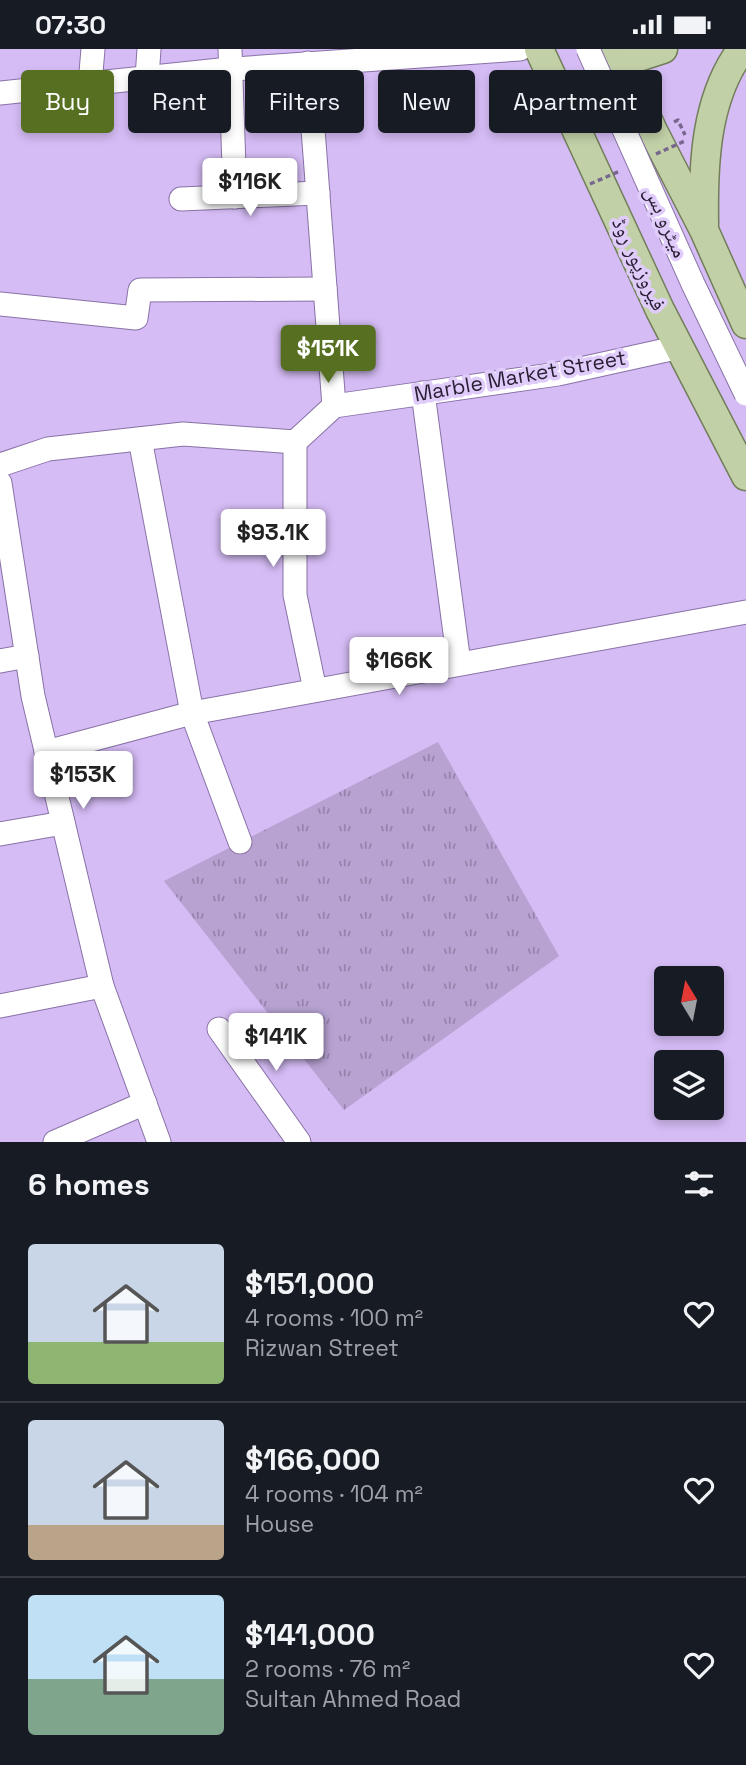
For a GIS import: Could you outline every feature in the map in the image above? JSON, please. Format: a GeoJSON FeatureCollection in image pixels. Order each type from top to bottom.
{"type":"FeatureCollection","features":[{"type":"Feature","properties":{"kind":"main road","name":"فیروزپور روڈ"},"geometry":{"type":"LineString","coordinates":[[539,49],[656,300],[746,476]]}},
{"type":"Feature","properties":{"kind":"main road"},"geometry":{"type":"LineString","coordinates":[[663,49],[620,56],[746,324]]}},
{"type":"Feature","properties":{"kind":"main road"},"geometry":{"type":"LineString","coordinates":[[704,230],[706,159],[715,101],[724,77],[741,49]]}},
{"type":"Feature","properties":{"kind":"street"},"geometry":{"type":"LineString","coordinates":[[91,70],[93,49]]}},
{"type":"Feature","properties":{"kind":"street"},"geometry":{"type":"LineString","coordinates":[[148,70],[149,49]]}},
{"type":"Feature","properties":{"kind":"street"},"geometry":{"type":"LineString","coordinates":[[182,70],[230,59],[308,63],[520,49]]}},
{"type":"Feature","properties":{"kind":"street","name":"میٹرو بس"},"geometry":{"type":"LineString","coordinates":[[588,49],[693,284],[746,394]]}},
{"type":"Feature","properties":{"kind":"street"},"geometry":{"type":"LineString","coordinates":[[230,59],[235,197]]}},
{"type":"Feature","properties":{"kind":"street"},"geometry":{"type":"LineString","coordinates":[[0,465],[48,449],[183,434],[295,442],[334,406],[308,63]]}},
{"type":"Feature","properties":{"kind":"street"},"geometry":{"type":"LineString","coordinates":[[0,93],[21,91]]}},
{"type":"Feature","properties":{"kind":"street"},"geometry":{"type":"LineString","coordinates":[[181,199],[318,193]]}},
{"type":"Feature","properties":{"kind":"street"},"geometry":{"type":"LineString","coordinates":[[0,304],[136,318],[140,290],[325,289]]}},
{"type":"Feature","properties":{"kind":"street","name":"Marble Market Street"},"geometry":{"type":"LineString","coordinates":[[334,406],[558,374],[680,347]]}},
{"type":"Feature","properties":{"kind":"street"},"geometry":{"type":"LineString","coordinates":[[423,393],[459,663]]}},
{"type":"Feature","properties":{"kind":"street"},"geometry":{"type":"LineString","coordinates":[[140,439],[192,713],[240,842]]}},
{"type":"Feature","properties":{"kind":"street"},"geometry":{"type":"LineString","coordinates":[[295,442],[295,596],[315,690]]}},
{"type":"Feature","properties":{"kind":"street"},"geometry":{"type":"LineString","coordinates":[[0,483],[33,696],[102,986],[159,1142]]}},
{"type":"Feature","properties":{"kind":"street"},"geometry":{"type":"LineString","coordinates":[[46,751],[192,713],[746,612]]}},
{"type":"Feature","properties":{"kind":"street"},"geometry":{"type":"LineString","coordinates":[[0,661],[27,656]]}},
{"type":"Feature","properties":{"kind":"street"},"geometry":{"type":"LineString","coordinates":[[0,834],[63,823]]}},
{"type":"Feature","properties":{"kind":"street"},"geometry":{"type":"LineString","coordinates":[[0,1006],[102,986]]}},
{"type":"Feature","properties":{"kind":"street"},"geometry":{"type":"LineString","coordinates":[[219,1029],[299,1142]]}},
{"type":"Feature","properties":{"kind":"street"},"geometry":{"type":"LineString","coordinates":[[55,1142],[145,1103]]}},
{"type":"Feature","properties":{"kind":"path"},"geometry":{"type":"LineString","coordinates":[[678,120],[687,140]]}},
{"type":"Feature","properties":{"kind":"green space"},"geometry":{"type":"Polygon","coordinates":[[[438,742],[559,956],[344,1110],[164,881],[438,742]]]}}]}
